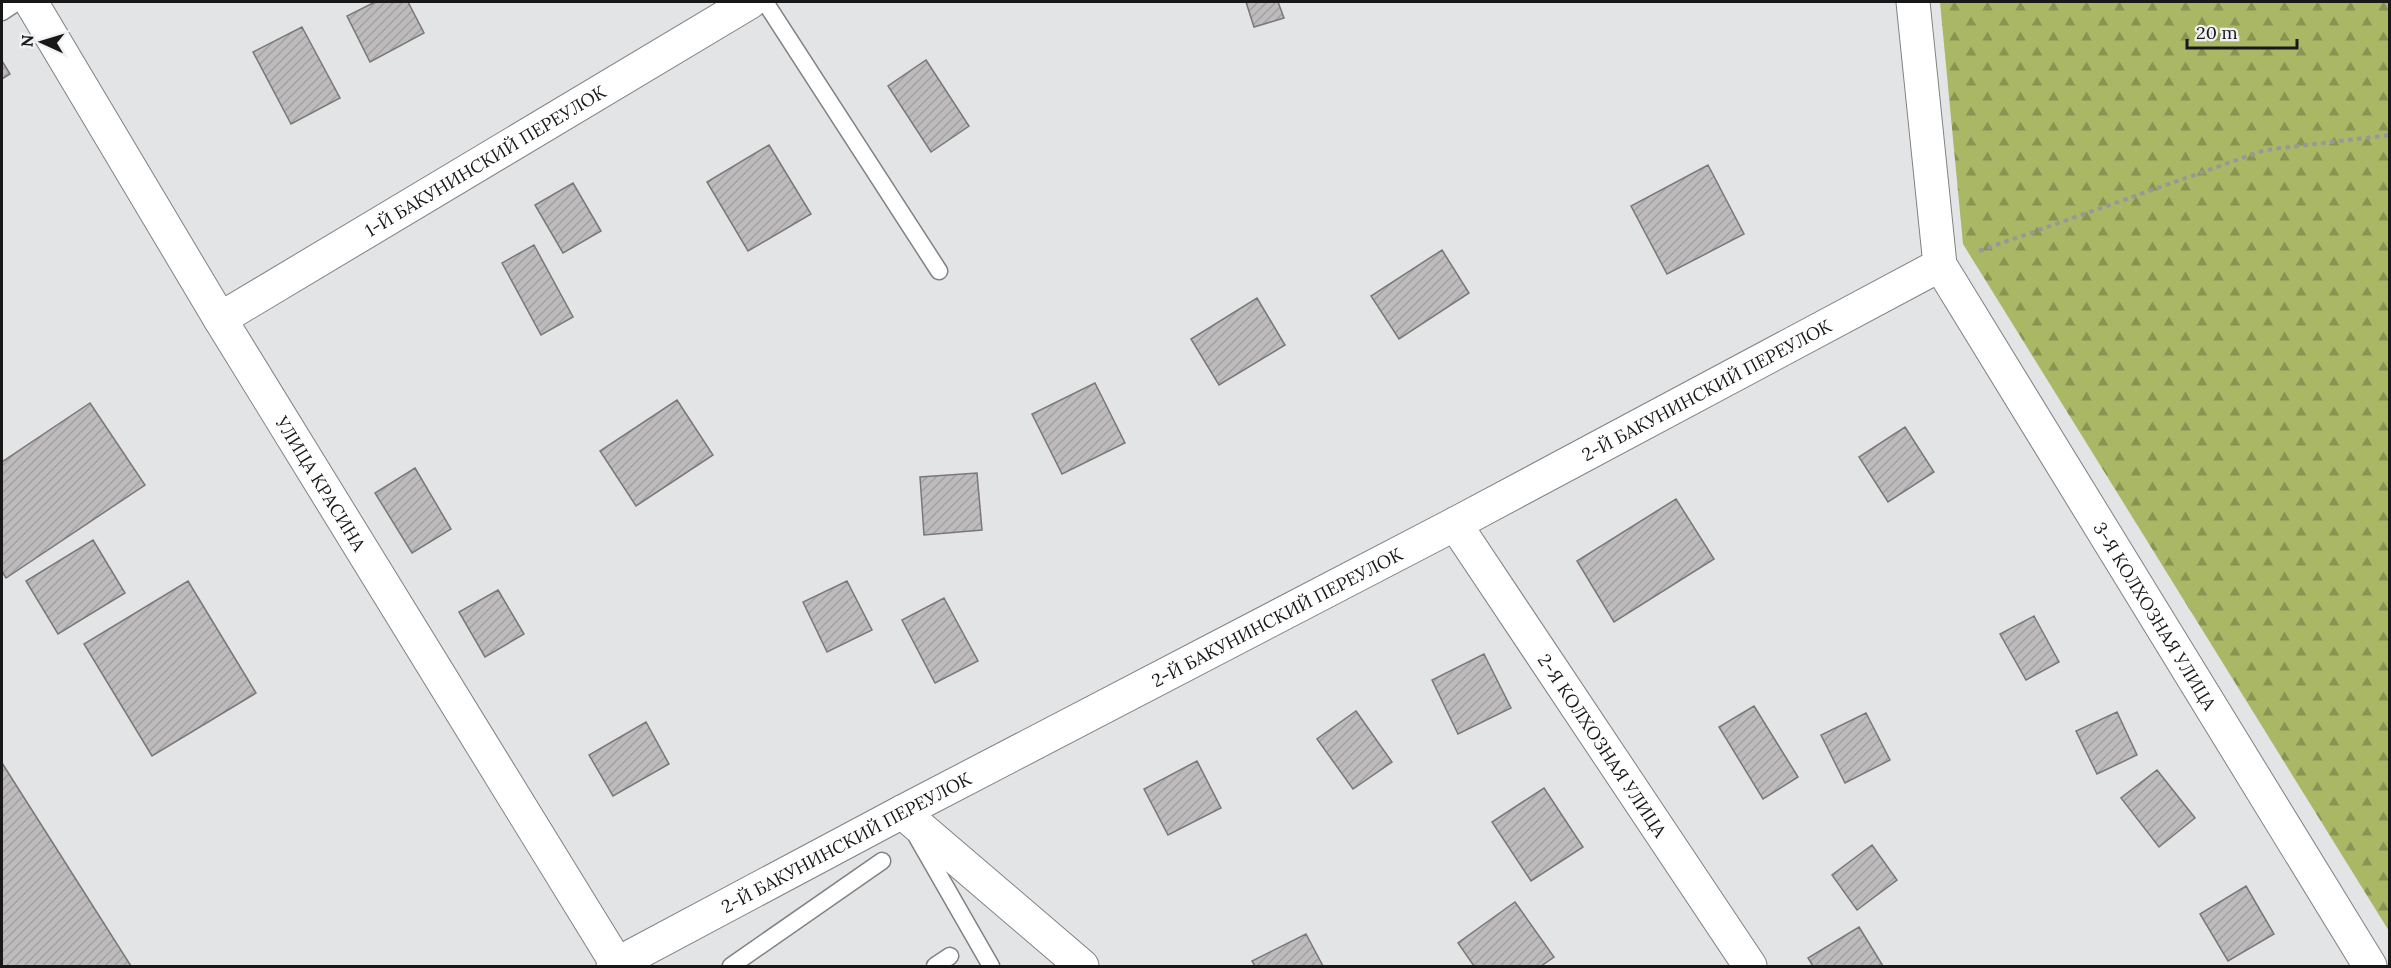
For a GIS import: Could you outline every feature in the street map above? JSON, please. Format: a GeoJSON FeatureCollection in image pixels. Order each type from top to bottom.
{"type":"FeatureCollection","features":[{"type":"Feature","properties":{"kind":"street","name":"УЛИЦА КРАСИНА"},"geometry":{"type":"LineString","coordinates":[[31,2],[220,319],[615,965]]}},
{"type":"Feature","properties":{"kind":"street","name":"1-Й БАКУНИНСКИЙ ПЕРЕУЛОК"},"geometry":{"type":"LineString","coordinates":[[220,319],[750,2]]}},
{"type":"Feature","properties":{"kind":"street"},"geometry":{"type":"LineString","coordinates":[[1914,2],[1940,265]]}},
{"type":"Feature","properties":{"kind":"street","name":"2-Й БАКУНИНСКИЙ ПЕРЕУЛОК"},"geometry":{"type":"LineString","coordinates":[[615,965],[902,812],[1455,524],[1940,265]]}},
{"type":"Feature","properties":{"kind":"street","name":"3-Я КОЛХОЗНАЯ УЛИЦА"},"geometry":{"type":"LineString","coordinates":[[1940,265],[2370,966]]}},
{"type":"Feature","properties":{"kind":"street","name":"2-Я КОЛХОЗНАЯ УЛИЦА"},"geometry":{"type":"LineString","coordinates":[[1455,524],[1750,966]]}},
{"type":"Feature","properties":{"kind":"street"},"geometry":{"type":"LineString","coordinates":[[902,812],[1082,966]]}},
{"type":"Feature","properties":{"kind":"lane"},"geometry":{"type":"LineString","coordinates":[[2,12],[17,2]]}},
{"type":"Feature","properties":{"kind":"lane"},"geometry":{"type":"LineString","coordinates":[[765,2],[939,271]]}},
{"type":"Feature","properties":{"kind":"lane"},"geometry":{"type":"LineString","coordinates":[[902,812],[991,966]]}},
{"type":"Feature","properties":{"kind":"lane"},"geometry":{"type":"LineString","coordinates":[[731,966],[882,861]]}},
{"type":"Feature","properties":{"kind":"lane"},"geometry":{"type":"LineString","coordinates":[[935,966],[950,956]]}},
{"type":"Feature","properties":{"kind":"path"},"geometry":{"type":"LineString","coordinates":[[1979,251],[2265,150],[2390,135]]}},
{"type":"Feature","properties":{"kind":"green space"},"geometry":{"type":"Polygon","coordinates":[[[1940,2],[2389,2],[2389,931],[1963,244],[1940,2]]]}},
{"type":"Feature","properties":{"kind":"building"},"geometry":{"type":"Polygon","coordinates":[[[375,2],[408,2],[424,33],[370,62],[347,16],[375,2]]]}},
{"type":"Feature","properties":{"kind":"building"},"geometry":{"type":"Polygon","coordinates":[[[1246,2],[1278,2],[1284,18],[1254,27],[1246,2]]]}},
{"type":"Feature","properties":{"kind":"building"},"geometry":{"type":"Polygon","coordinates":[[[302,27],[340,98],[291,124],[253,52],[302,27]]]}},
{"type":"Feature","properties":{"kind":"building"},"geometry":{"type":"Polygon","coordinates":[[[926,60],[969,126],[931,152],[888,86],[926,60]]]}},
{"type":"Feature","properties":{"kind":"building"},"geometry":{"type":"Polygon","coordinates":[[[2,61],[10,74],[2,79],[2,61]]]}},
{"type":"Feature","properties":{"kind":"building"},"geometry":{"type":"Polygon","coordinates":[[[769,145],[811,214],[748,251],[707,182],[769,145]]]}},
{"type":"Feature","properties":{"kind":"building"},"geometry":{"type":"Polygon","coordinates":[[[1708,165],[1744,234],[1667,274],[1631,206],[1708,165]]]}},
{"type":"Feature","properties":{"kind":"building"},"geometry":{"type":"Polygon","coordinates":[[[573,183],[601,231],[563,253],[535,205],[573,183]]]}},
{"type":"Feature","properties":{"kind":"building"},"geometry":{"type":"Polygon","coordinates":[[[534,245],[573,317],[541,335],[502,263],[534,245]]]}},
{"type":"Feature","properties":{"kind":"building"},"geometry":{"type":"Polygon","coordinates":[[[1442,250],[1469,293],[1399,339],[1371,296],[1442,250]]]}},
{"type":"Feature","properties":{"kind":"building"},"geometry":{"type":"Polygon","coordinates":[[[1257,298],[1285,345],[1219,385],[1191,339],[1257,298]]]}},
{"type":"Feature","properties":{"kind":"building"},"geometry":{"type":"Polygon","coordinates":[[[1095,383],[1125,443],[1062,474],[1032,414],[1095,383]]]}},
{"type":"Feature","properties":{"kind":"building"},"geometry":{"type":"Polygon","coordinates":[[[677,400],[713,455],[636,506],[600,451],[677,400]]]}},
{"type":"Feature","properties":{"kind":"building"},"geometry":{"type":"Polygon","coordinates":[[[90,403],[145,485],[6,578],[2,571],[2,462],[90,403]]]}},
{"type":"Feature","properties":{"kind":"building"},"geometry":{"type":"Polygon","coordinates":[[[1905,427],[1934,472],[1888,502],[1859,457],[1905,427]]]}},
{"type":"Feature","properties":{"kind":"building"},"geometry":{"type":"Polygon","coordinates":[[[415,468],[451,529],[412,553],[375,493],[415,468]]]}},
{"type":"Feature","properties":{"kind":"building"},"geometry":{"type":"Polygon","coordinates":[[[977,473],[982,530],[924,535],[920,477],[977,473]]]}},
{"type":"Feature","properties":{"kind":"building"},"geometry":{"type":"Polygon","coordinates":[[[1676,499],[1714,559],[1614,622],[1577,561],[1676,499]]]}},
{"type":"Feature","properties":{"kind":"building"},"geometry":{"type":"Polygon","coordinates":[[[93,540],[125,593],[58,634],[26,581],[93,540]]]}},
{"type":"Feature","properties":{"kind":"building"},"geometry":{"type":"Polygon","coordinates":[[[188,581],[256,693],[152,756],[84,644],[188,581]]]}},
{"type":"Feature","properties":{"kind":"building"},"geometry":{"type":"Polygon","coordinates":[[[847,581],[872,630],[827,652],[803,602],[847,581]]]}},
{"type":"Feature","properties":{"kind":"building"},"geometry":{"type":"Polygon","coordinates":[[[498,590],[524,634],[485,657],[459,612],[498,590]]]}},
{"type":"Feature","properties":{"kind":"building"},"geometry":{"type":"Polygon","coordinates":[[[944,598],[978,661],[935,683],[902,620],[944,598]]]}},
{"type":"Feature","properties":{"kind":"building"},"geometry":{"type":"Polygon","coordinates":[[[2034,616],[2059,662],[2026,680],[2000,634],[2034,616]]]}},
{"type":"Feature","properties":{"kind":"building"},"geometry":{"type":"Polygon","coordinates":[[[1484,654],[1511,708],[1458,734],[1432,680],[1484,654]]]}},
{"type":"Feature","properties":{"kind":"building"},"geometry":{"type":"Polygon","coordinates":[[[1754,706],[1798,777],[1763,799],[1719,727],[1754,706]]]}},
{"type":"Feature","properties":{"kind":"building"},"geometry":{"type":"Polygon","coordinates":[[[1356,711],[1392,762],[1353,789],[1317,739],[1356,711]]]}},
{"type":"Feature","properties":{"kind":"building"},"geometry":{"type":"Polygon","coordinates":[[[2117,712],[2137,755],[2097,774],[2076,731],[2117,712]]]}},
{"type":"Feature","properties":{"kind":"building"},"geometry":{"type":"Polygon","coordinates":[[[1866,713],[1890,760],[1845,783],[1821,735],[1866,713]]]}},
{"type":"Feature","properties":{"kind":"building"},"geometry":{"type":"Polygon","coordinates":[[[646,722],[669,764],[613,796],[589,755],[646,722]]]}},
{"type":"Feature","properties":{"kind":"building"},"geometry":{"type":"Polygon","coordinates":[[[1197,761],[1221,808],[1168,835],[1144,789],[1197,761]]]}},
{"type":"Feature","properties":{"kind":"building"},"geometry":{"type":"Polygon","coordinates":[[[2,763],[131,966],[2,966],[2,763]]]}},
{"type":"Feature","properties":{"kind":"building"},"geometry":{"type":"Polygon","coordinates":[[[2157,770],[2195,818],[2159,847],[2121,798],[2157,770]]]}},
{"type":"Feature","properties":{"kind":"building"},"geometry":{"type":"Polygon","coordinates":[[[1544,788],[1583,847],[1531,881],[1492,822],[1544,788]]]}},
{"type":"Feature","properties":{"kind":"building"},"geometry":{"type":"Polygon","coordinates":[[[1872,845],[1897,880],[1857,910],[1832,875],[1872,845]]]}},
{"type":"Feature","properties":{"kind":"building"},"geometry":{"type":"Polygon","coordinates":[[[2246,886],[2274,934],[2228,961],[2200,914],[2246,886]]]}},
{"type":"Feature","properties":{"kind":"building"},"geometry":{"type":"Polygon","coordinates":[[[1515,902],[1554,957],[1541,966],[1474,966],[1458,943],[1515,902]]]}},
{"type":"Feature","properties":{"kind":"building"},"geometry":{"type":"Polygon","coordinates":[[[1859,927],[1883,966],[1813,966],[1808,958],[1859,927]]]}},
{"type":"Feature","properties":{"kind":"building"},"geometry":{"type":"Polygon","coordinates":[[[1306,934],[1323,966],[1255,966],[1252,961],[1306,934]]]}}]}
